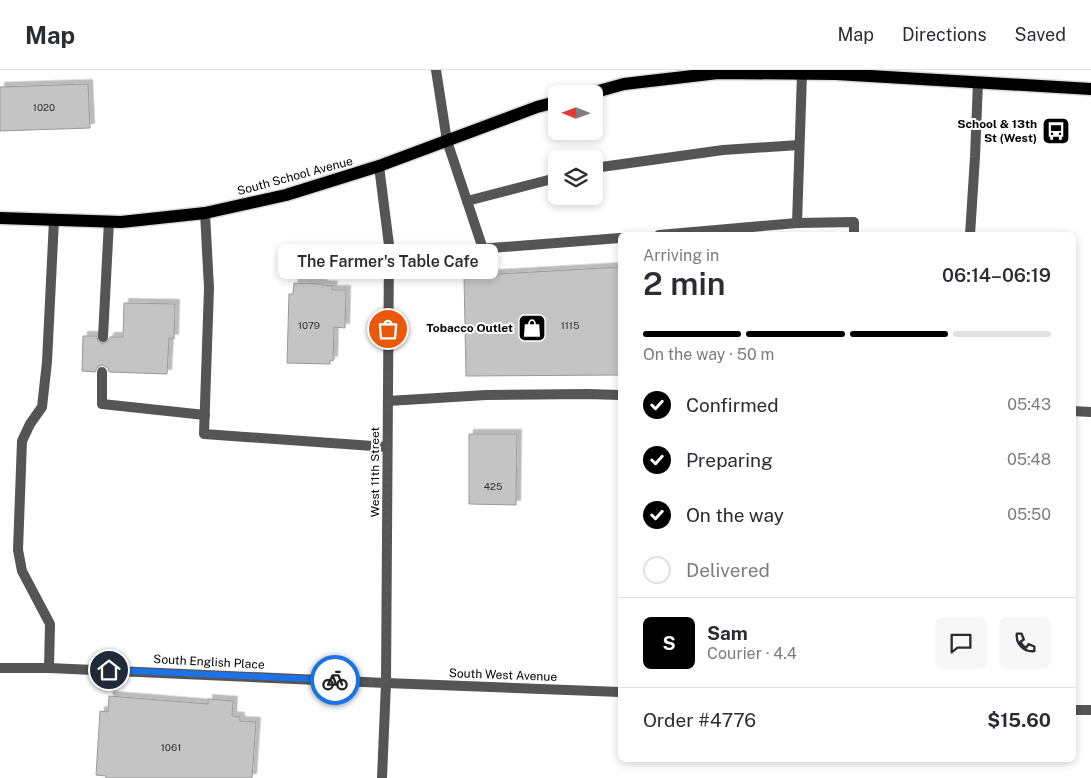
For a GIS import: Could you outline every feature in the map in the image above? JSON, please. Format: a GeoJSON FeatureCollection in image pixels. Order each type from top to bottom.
{"type":"FeatureCollection","features":[{"type":"Feature","properties":{"kind":"main road"},"geometry":{"type":"LineString","coordinates":[[603,90],[624,84],[718,73],[856,73],[1091,89]]}},
{"type":"Feature","properties":{"kind":"main road","name":"South School Avenue"},"geometry":{"type":"LineString","coordinates":[[0,218],[121,222],[204,213],[286,195],[379,166],[548,104]]}},
{"type":"Feature","properties":{"kind":"street"},"geometry":{"type":"LineString","coordinates":[[436,70],[448,141],[483,249]]}},
{"type":"Feature","properties":{"kind":"street"},"geometry":{"type":"LineString","coordinates":[[796,224],[802,74]]}},
{"type":"Feature","properties":{"kind":"street"},"geometry":{"type":"LineString","coordinates":[[970,232],[978,82]]}},
{"type":"Feature","properties":{"kind":"street"},"geometry":{"type":"LineString","coordinates":[[603,167],[723,150],[799,145]]}},
{"type":"Feature","properties":{"kind":"street","name":"West 11th Street"},"geometry":{"type":"LineString","coordinates":[[379,166],[389,245],[386,683],[382,778]]}},
{"type":"Feature","properties":{"kind":"street"},"geometry":{"type":"LineString","coordinates":[[467,201],[548,180]]}},
{"type":"Feature","properties":{"kind":"street"},"geometry":{"type":"LineString","coordinates":[[204,213],[209,288],[204,434],[388,447]]}},
{"type":"Feature","properties":{"kind":"street"},"geometry":{"type":"LineString","coordinates":[[50,668],[50,624],[22,571],[18,550],[22,442],[30,424],[42,407],[47,362],[54,220]]}},
{"type":"Feature","properties":{"kind":"street"},"geometry":{"type":"LineString","coordinates":[[103,337],[109,222]]}},
{"type":"Feature","properties":{"kind":"street"},"geometry":{"type":"LineString","coordinates":[[696,232],[796,224],[854,222],[854,232]]}},
{"type":"Feature","properties":{"kind":"street"},"geometry":{"type":"LineString","coordinates":[[389,256],[618,238]]}},
{"type":"Feature","properties":{"kind":"street"},"geometry":{"type":"LineString","coordinates":[[102,372],[102,404],[205,415]]}},
{"type":"Feature","properties":{"kind":"street"},"geometry":{"type":"LineString","coordinates":[[388,401],[486,395],[618,395]]}},
{"type":"Feature","properties":{"kind":"street"},"geometry":{"type":"LineString","coordinates":[[1076,411],[1091,412]]}},
{"type":"Feature","properties":{"kind":"street","name":"South English Place"},"geometry":{"type":"LineString","coordinates":[[0,668],[50,668],[386,683]]}},
{"type":"Feature","properties":{"kind":"street","name":"South West Avenue"},"geometry":{"type":"LineString","coordinates":[[386,683],[618,692]]}},
{"type":"Feature","properties":{"kind":"street"},"geometry":{"type":"LineString","coordinates":[[1076,710],[1091,710]]}},
{"type":"Feature","properties":{"kind":"building"},"geometry":{"type":"Polygon","coordinates":[[[88,84],[90,128],[0,131],[0,87],[88,84]]]}},
{"type":"Feature","properties":{"kind":"building"},"geometry":{"type":"Polygon","coordinates":[[[618,267],[618,375],[466,376],[464,276],[618,267]]]}},
{"type":"Feature","properties":{"kind":"building"},"geometry":{"type":"Polygon","coordinates":[[[294,283],[322,284],[333,286],[332,290],[346,290],[345,328],[334,327],[333,361],[330,360],[330,364],[287,363],[289,294],[293,294],[294,283]]]}},
{"type":"Feature","properties":{"kind":"building"},"geometry":{"type":"Polygon","coordinates":[[[124,303],[175,304],[174,339],[169,338],[167,374],[109,372],[108,368],[102,365],[98,366],[95,372],[82,371],[83,336],[96,336],[99,342],[103,344],[110,337],[123,337],[124,303]]]}},
{"type":"Feature","properties":{"kind":"building"},"geometry":{"type":"Polygon","coordinates":[[[469,434],[517,434],[516,505],[469,504],[469,434]]]}},
{"type":"Feature","properties":{"kind":"building"},"geometry":{"type":"Polygon","coordinates":[[[109,696],[208,704],[208,699],[233,701],[232,716],[240,717],[240,721],[256,722],[252,778],[106,778],[106,776],[96,775],[100,711],[108,712],[109,696]]]}},
{"type":"Feature","properties":{"kind":"way so far"},"geometry":{"type":"LineString","coordinates":[[335,680],[386,683],[388,329]]}},
{"type":"Feature","properties":{"kind":"place","name":"School & 13th St (West)"},"geometry":{"type":"Point","coordinates":[1056,131]}},
{"type":"Feature","properties":{"kind":"place","name":"Tobacco Outlet"},"geometry":{"type":"Point","coordinates":[532,328]}},
{"type":"Feature","properties":{"kind":"place","name":"The Farmer's Table Cafe"},"geometry":{"type":"Point","coordinates":[388,329]}},
{"type":"Feature","properties":{"kind":"route"},"geometry":{"type":"LineString","coordinates":[[109,670],[335,680]]}}]}
